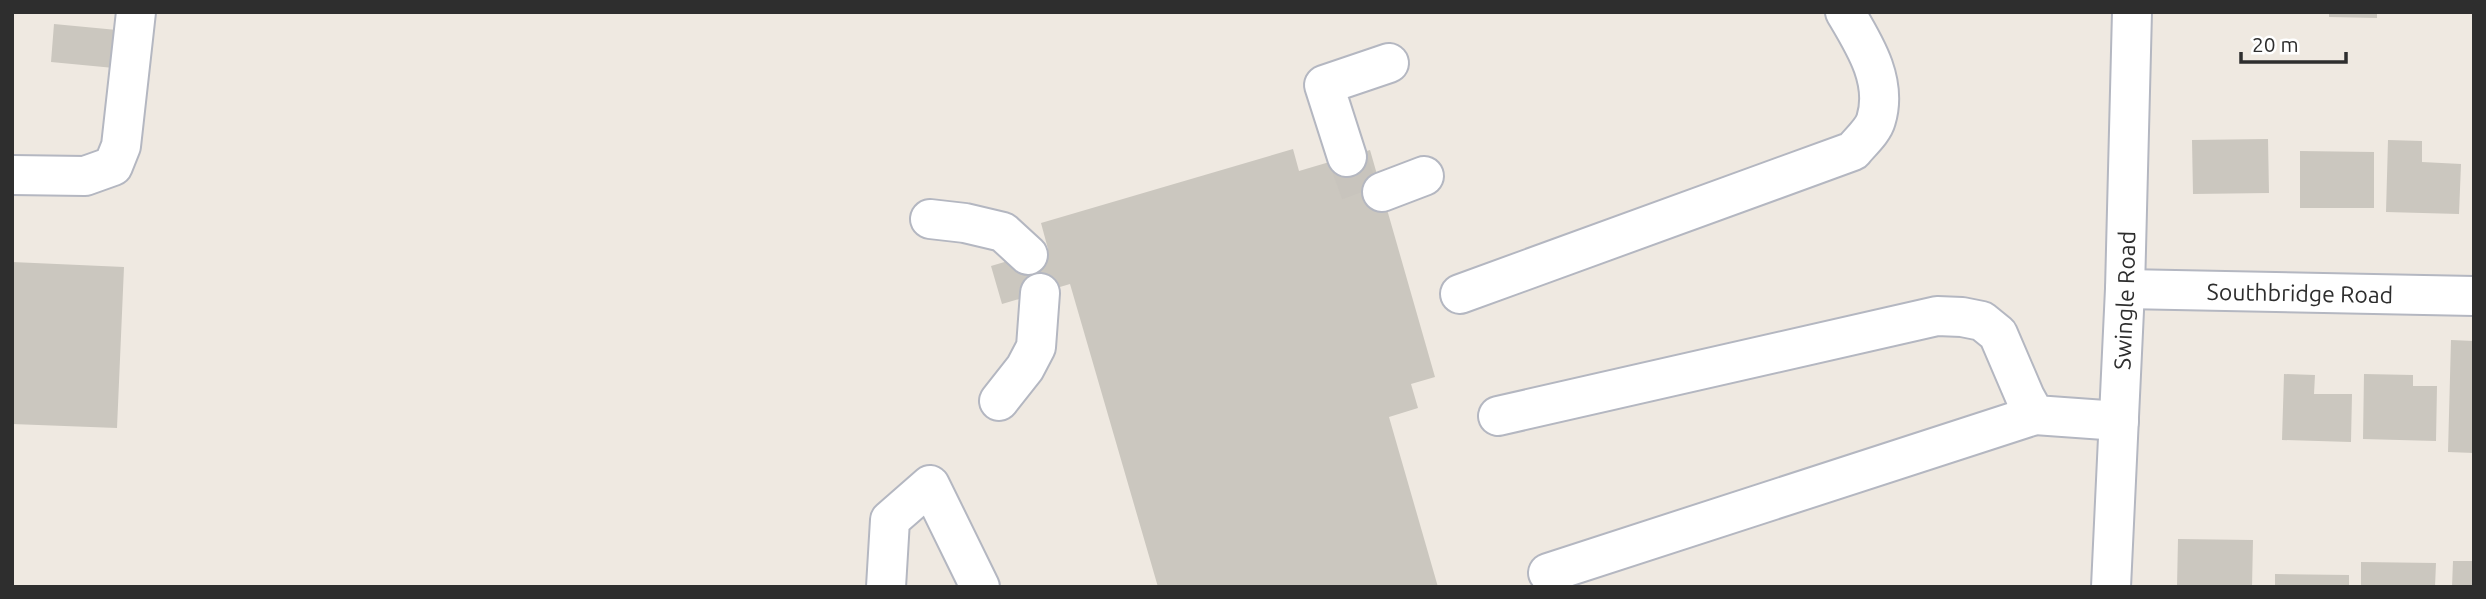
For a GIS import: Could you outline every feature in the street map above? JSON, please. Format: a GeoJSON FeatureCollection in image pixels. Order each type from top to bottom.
{"type":"FeatureCollection","features":[{"type":"Feature","properties":{"kind":"street"},"geometry":{"type":"LineString","coordinates":[[12,175],[86,176],[113,166],[119,157],[121,146],[136,12]]}},
{"type":"Feature","properties":{"kind":"street"},"geometry":{"type":"LineString","coordinates":[[1460,294],[1853,151],[1876,122],[1880,86],[1864,44],[1844,12]]}},
{"type":"Feature","properties":{"kind":"street","name":"Swingle Road"},"geometry":{"type":"LineString","coordinates":[[2111,587],[2125,289],[2132,12]]}},
{"type":"Feature","properties":{"kind":"street"},"geometry":{"type":"LineString","coordinates":[[1347,157],[1324,85],[1390,63]]}},
{"type":"Feature","properties":{"kind":"street"},"geometry":{"type":"LineString","coordinates":[[1382,192],[1424,176]]}},
{"type":"Feature","properties":{"kind":"street"},"geometry":{"type":"LineString","coordinates":[[930,219],[965,223],[1003,232],[1028,255]]}},
{"type":"Feature","properties":{"kind":"street","name":"Southbridge Road"},"geometry":{"type":"LineString","coordinates":[[2125,289],[2474,296]]}},
{"type":"Feature","properties":{"kind":"street"},"geometry":{"type":"LineString","coordinates":[[999,401],[1025,368],[1036,347],[1040,293]]}},
{"type":"Feature","properties":{"kind":"street"},"geometry":{"type":"LineString","coordinates":[[1498,416],[1937,316],[1982,321],[1998,334],[2035,415]]}},
{"type":"Feature","properties":{"kind":"street"},"geometry":{"type":"LineString","coordinates":[[1548,573],[2035,415],[2119,421]]}},
{"type":"Feature","properties":{"kind":"street"},"geometry":{"type":"LineString","coordinates":[[886,587],[890,520],[930,485],[980,587]]}},
{"type":"Feature","properties":{"kind":"building"},"geometry":{"type":"Polygon","coordinates":[[[2329,12],[2377,12],[2377,18],[2329,17],[2329,12]]]}},
{"type":"Feature","properties":{"kind":"building"},"geometry":{"type":"Polygon","coordinates":[[[54,24],[117,30],[114,68],[51,62],[54,24]]]}},
{"type":"Feature","properties":{"kind":"building"},"geometry":{"type":"Polygon","coordinates":[[[2268,139],[2269,193],[2193,194],[2192,140],[2268,139]]]}},
{"type":"Feature","properties":{"kind":"building"},"geometry":{"type":"Polygon","coordinates":[[[2388,140],[2422,141],[2422,162],[2461,164],[2459,214],[2386,212],[2388,140]]]}},
{"type":"Feature","properties":{"kind":"building"},"geometry":{"type":"Polygon","coordinates":[[[1293,149],[1299,171],[1370,150],[1435,377],[1411,384],[1418,408],[1389,417],[1438,587],[1158,587],[1070,284],[1002,304],[991,266],[1048,249],[1041,223],[1293,149]]]}},
{"type":"Feature","properties":{"kind":"building"},"geometry":{"type":"Polygon","coordinates":[[[2300,151],[2374,152],[2374,208],[2300,208],[2300,151]]]}},
{"type":"Feature","properties":{"kind":"building"},"geometry":{"type":"Polygon","coordinates":[[[12,262],[124,267],[117,428],[12,424],[12,262]]]}},
{"type":"Feature","properties":{"kind":"building"},"geometry":{"type":"Polygon","coordinates":[[[2451,340],[2474,341],[2474,453],[2448,452],[2451,340]]]}},
{"type":"Feature","properties":{"kind":"building"},"geometry":{"type":"Polygon","coordinates":[[[2284,374],[2315,375],[2314,394],[2352,394],[2351,442],[2282,440],[2284,374]]]}},
{"type":"Feature","properties":{"kind":"building"},"geometry":{"type":"Polygon","coordinates":[[[2364,374],[2413,375],[2413,386],[2437,386],[2436,441],[2363,439],[2364,374]]]}},
{"type":"Feature","properties":{"kind":"building"},"geometry":{"type":"Polygon","coordinates":[[[2178,539],[2253,540],[2252,587],[2177,587],[2178,539]]]}},
{"type":"Feature","properties":{"kind":"building"},"geometry":{"type":"Polygon","coordinates":[[[2453,561],[2474,561],[2474,587],[2452,587],[2453,561]]]}},
{"type":"Feature","properties":{"kind":"building"},"geometry":{"type":"Polygon","coordinates":[[[2361,562],[2436,563],[2435,587],[2361,587],[2361,562]]]}},
{"type":"Feature","properties":{"kind":"building"},"geometry":{"type":"Polygon","coordinates":[[[2275,574],[2349,575],[2349,587],[2275,587],[2275,574]]]}},
{"type":"Feature","properties":{"kind":"tunnel"},"geometry":{"type":"LineString","coordinates":[[1347,157],[1362,198],[1382,192]]}}]}
